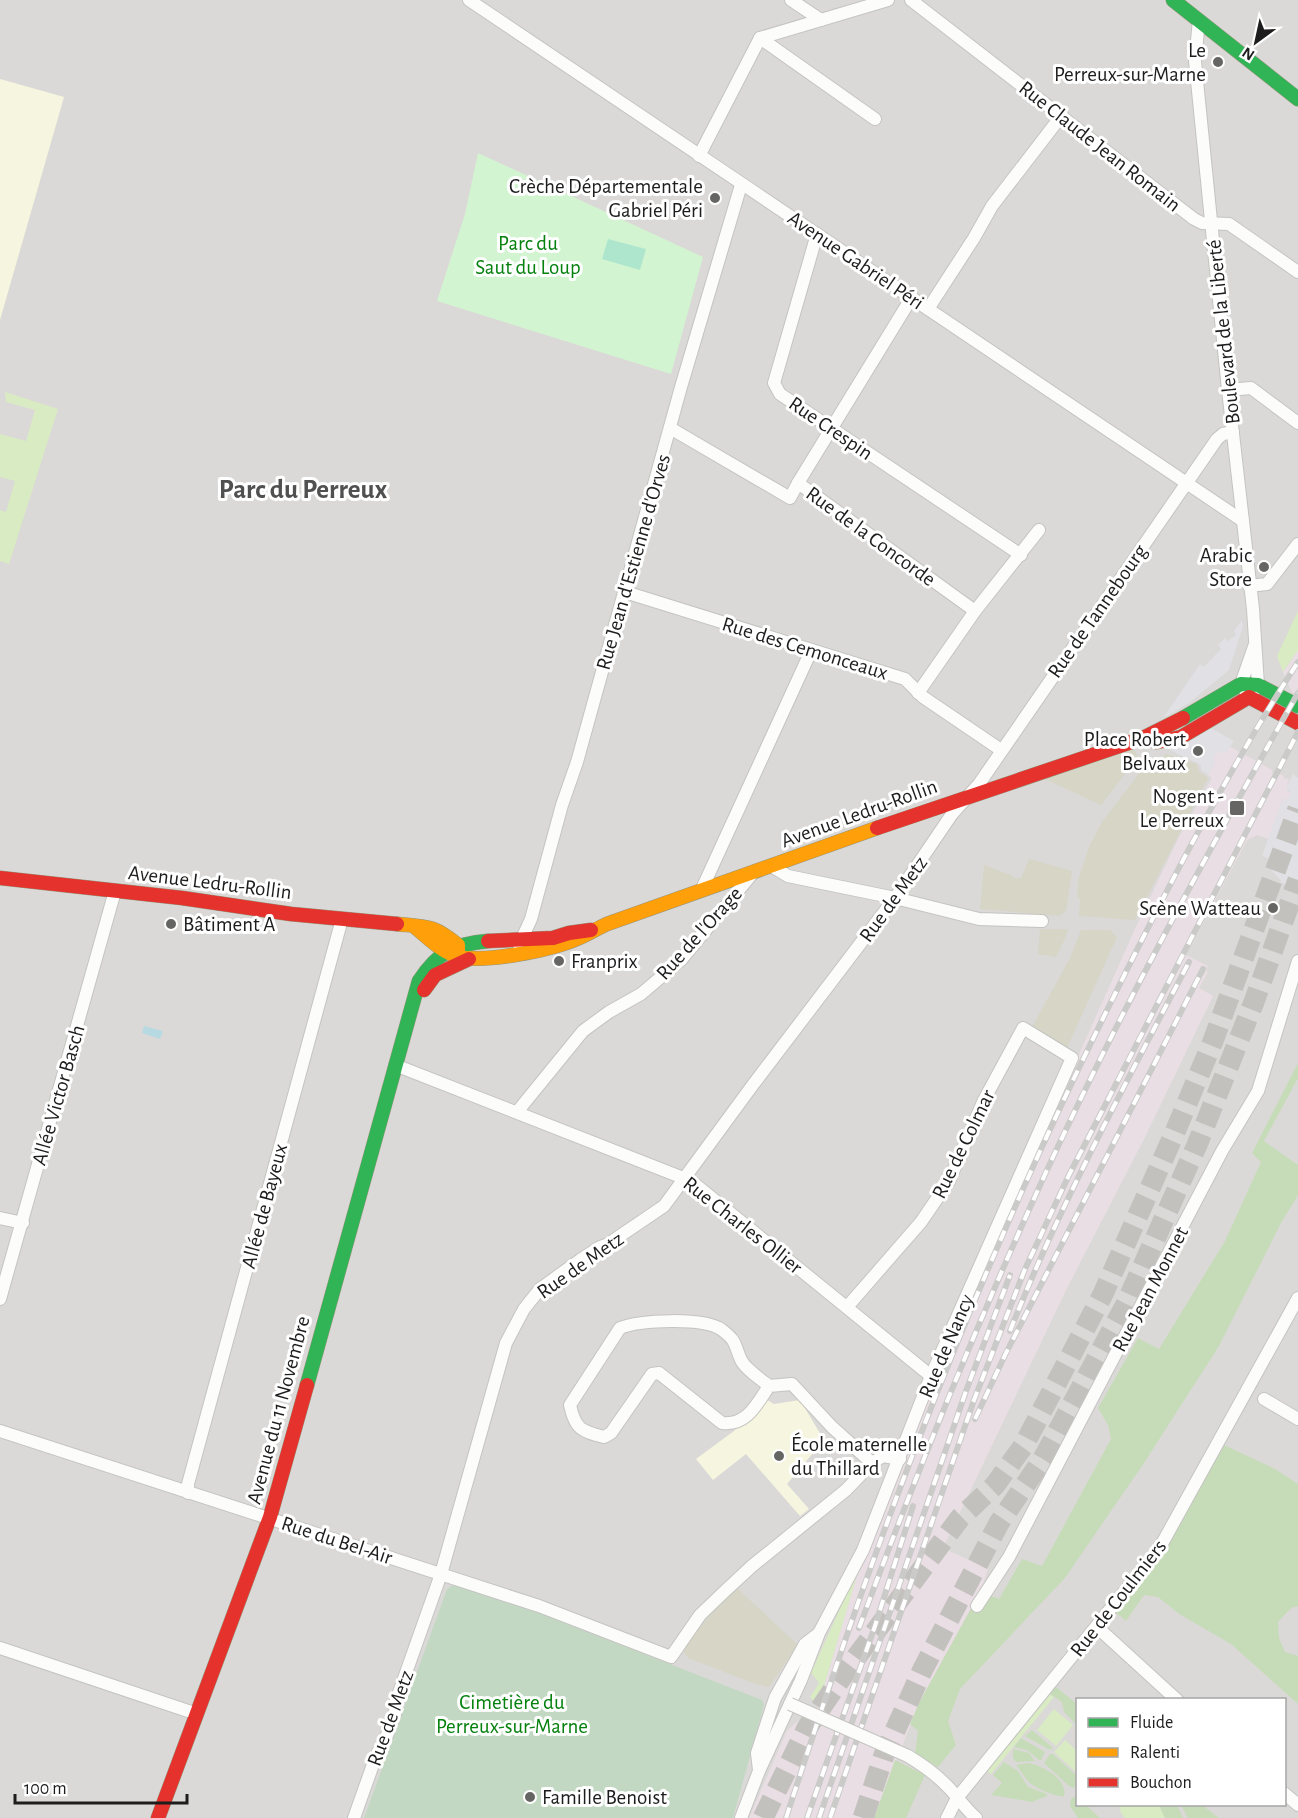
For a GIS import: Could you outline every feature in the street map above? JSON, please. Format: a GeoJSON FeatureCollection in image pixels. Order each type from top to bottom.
{"type":"FeatureCollection","features":[{"type":"Feature","properties":{"kind":"street","name":"Avenue Gabriel Péri"},"geometry":{"type":"LineString","coordinates":[[469,0],[1243,521]]}},
{"type":"Feature","properties":{"kind":"street"},"geometry":{"type":"LineString","coordinates":[[791,0],[821,20]]}},
{"type":"Feature","properties":{"kind":"street"},"geometry":{"type":"LineString","coordinates":[[699,156],[760,38],[888,0]]}},
{"type":"Feature","properties":{"kind":"street","name":"Rue Claude Jean Romain"},"geometry":{"type":"LineString","coordinates":[[911,0],[1194,219],[1202,223],[1230,224],[1298,272]]}},
{"type":"Feature","properties":{"kind":"street"},"geometry":{"type":"LineString","coordinates":[[1173,0],[1298,99]]}},
{"type":"Feature","properties":{"kind":"street","name":"Boulevard de la Liberté"},"geometry":{"type":"LineString","coordinates":[[1199,20],[1195,61],[1228,390],[1253,609],[1258,685]]}},
{"type":"Feature","properties":{"kind":"street"},"geometry":{"type":"LineString","coordinates":[[760,38],[875,119]]}},
{"type":"Feature","properties":{"kind":"street"},"geometry":{"type":"LineString","coordinates":[[928,309],[992,206],[1062,116]]}},
{"type":"Feature","properties":{"kind":"street","name":"Rue Jean d'Estienne d'Orves"},"geometry":{"type":"LineString","coordinates":[[524,939],[562,805],[577,762],[670,428],[741,185]]}},
{"type":"Feature","properties":{"kind":"street","name":"Rue Crespin"},"geometry":{"type":"LineString","coordinates":[[817,234],[774,384],[780,394],[1022,555]]}},
{"type":"Feature","properties":{"kind":"street","name":"Rue de la Concorde"},"geometry":{"type":"LineString","coordinates":[[912,297],[798,483],[975,610]]}},
{"type":"Feature","properties":{"kind":"street"},"geometry":{"type":"LineString","coordinates":[[1228,390],[1251,387],[1298,423]]}},
{"type":"Feature","properties":{"kind":"street"},"geometry":{"type":"LineString","coordinates":[[670,428],[790,498],[798,483]]}},
{"type":"Feature","properties":{"kind":"street","name":"Rue de Tannebourg"},"geometry":{"type":"LineString","coordinates":[[966,797],[979,783],[1217,439],[1223,434],[1233,432]]}},
{"type":"Feature","properties":{"kind":"street"},"geometry":{"type":"LineString","coordinates":[[918,693],[975,610],[1022,555],[1039,530]]}},
{"type":"Feature","properties":{"kind":"street"},"geometry":{"type":"LineString","coordinates":[[1249,586],[1268,584],[1298,544]]}},
{"type":"Feature","properties":{"kind":"street","name":"Rue des Cemonceaux"},"geometry":{"type":"LineString","coordinates":[[625,592],[905,679],[918,693],[1001,750]]}},
{"type":"Feature","properties":{"kind":"street","name":"Boulevard de la Liberté"},"geometry":{"type":"LineString","coordinates":[[1241,684],[1255,644]]}},
{"type":"Feature","properties":{"kind":"street"},"geometry":{"type":"LineString","coordinates":[[701,891],[812,651]]}},
{"type":"Feature","properties":{"kind":"street"},"geometry":{"type":"LineString","coordinates":[[1241,684],[1258,685],[1298,706]]}},
{"type":"Feature","properties":{"kind":"street"},"geometry":{"type":"LineString","coordinates":[[1241,684],[1249,697],[1298,723]]}},
{"type":"Feature","properties":{"kind":"street","name":"Avenue Ledru-Rollin"},"geometry":{"type":"LineString","coordinates":[[457,950],[485,941],[553,938],[572,932],[591,930],[966,797],[1143,738],[1241,684]]}},
{"type":"Feature","properties":{"kind":"street"},"geometry":{"type":"LineString","coordinates":[[1143,738],[1157,742],[1188,732],[1235,702],[1249,697],[1258,685]]}},
{"type":"Feature","properties":{"kind":"street","name":"Avenue Ledru-Rollin"},"geometry":{"type":"LineString","coordinates":[[1157,742],[1162,735],[1181,723],[1186,716]]}},
{"type":"Feature","properties":{"kind":"street","name":"Rue de Metz"},"geometry":{"type":"LineString","coordinates":[[354,1818],[376,1756],[384,1743],[395,1714],[396,1701],[441,1574],[506,1343],[520,1315],[535,1294],[556,1276],[664,1206],[895,898],[966,797]]}},
{"type":"Feature","properties":{"kind":"street"},"geometry":{"type":"LineString","coordinates":[[773,867],[788,876],[895,898],[979,919],[1042,921]]}},
{"type":"Feature","properties":{"kind":"street","name":"Rue de l'Orage"},"geometry":{"type":"LineString","coordinates":[[517,1112],[583,1031],[609,1012],[641,994],[681,960],[752,874]]}},
{"type":"Feature","properties":{"kind":"street","name":"Avenue Ledru-Rollin"},"geometry":{"type":"LineString","coordinates":[[0,878],[415,927],[457,950],[488,956],[547,949],[576,940],[591,930]]}},
{"type":"Feature","properties":{"kind":"street","name":"Allée Victor Basch"},"geometry":{"type":"LineString","coordinates":[[0,1299],[115,891]]}},
{"type":"Feature","properties":{"kind":"street","name":"Allée de Bayeux"},"geometry":{"type":"LineString","coordinates":[[188,1493],[188,1484],[342,919]]}},
{"type":"Feature","properties":{"kind":"street","name":"Avenue Ledru-Rollin"},"geometry":{"type":"LineString","coordinates":[[488,956],[496,950],[519,946],[524,939]]}},
{"type":"Feature","properties":{"kind":"street","name":"Avenue du 11 Novembre"},"geometry":{"type":"LineString","coordinates":[[412,1005],[457,950]]}},
{"type":"Feature","properties":{"kind":"street","name":"Avenue du 11 Novembre"},"geometry":{"type":"LineString","coordinates":[[158,1818],[270,1517],[414,992],[424,973],[457,950]]}},
{"type":"Feature","properties":{"kind":"street","name":"Rue Jean Monnet"},"geometry":{"type":"LineString","coordinates":[[977,1606],[1009,1557],[1222,1151],[1258,1091],[1298,961]]}},
{"type":"Feature","properties":{"kind":"street","name":"Rue de Colmar"},"geometry":{"type":"LineString","coordinates":[[847,1307],[921,1222],[949,1181],[984,1100],[1023,1028],[1072,1058]]}},
{"type":"Feature","properties":{"kind":"street","name":"Rue de Nancy"},"geometry":{"type":"LineString","coordinates":[[741,1818],[819,1633],[863,1550],[931,1376],[1072,1058]]}},
{"type":"Feature","properties":{"kind":"street","name":"Rue Charles Ollier"},"geometry":{"type":"LineString","coordinates":[[395,1065],[696,1184],[931,1376]]}},
{"type":"Feature","properties":{"kind":"street"},"geometry":{"type":"LineString","coordinates":[[0,1218],[23,1223]]}},
{"type":"Feature","properties":{"kind":"street","name":"Rue de Coulmiers"},"geometry":{"type":"LineString","coordinates":[[946,1818],[957,1798],[1159,1549],[1298,1298]]}},
{"type":"Feature","properties":{"kind":"street"},"geometry":{"type":"LineString","coordinates":[[769,1386],[744,1420],[734,1425],[722,1423],[659,1372],[651,1374],[611,1433],[604,1437],[587,1433],[573,1421],[570,1405],[620,1328],[632,1323],[706,1324],[720,1328],[736,1343],[742,1362],[769,1386],[792,1384],[832,1427],[872,1463],[883,1456],[900,1459]]}},
{"type":"Feature","properties":{"kind":"street"},"geometry":{"type":"LineString","coordinates":[[1264,1399],[1298,1419]]}},
{"type":"Feature","properties":{"kind":"street","name":"Rue du Bel-Air"},"geometry":{"type":"LineString","coordinates":[[0,1431],[539,1606],[671,1657],[700,1615],[752,1566],[846,1490],[872,1463]]}},
{"type":"Feature","properties":{"kind":"street"},"geometry":{"type":"LineString","coordinates":[[1097,1627],[1175,1698]]}},
{"type":"Feature","properties":{"kind":"street","name":"Rue de Nancy"},"geometry":{"type":"LineString","coordinates":[[759,1772],[757,1753],[775,1698],[805,1644],[819,1633]]}},
{"type":"Feature","properties":{"kind":"street"},"geometry":{"type":"LineString","coordinates":[[0,1648],[197,1714]]}},
{"type":"Feature","properties":{"kind":"street"},"geometry":{"type":"LineString","coordinates":[[790,1704],[922,1764],[976,1818]]}},
{"type":"Feature","properties":{"kind":"street"},"geometry":{"type":"LineString","coordinates":[[1286,1795],[1298,1805]]}},
{"type":"Feature","properties":{"kind":"shaded area"},"geometry":{"type":"Polygon","coordinates":[[[0,0],[1298,0],[1298,1818],[0,1818],[0,0]]]}},
{"type":"Feature","properties":{"kind":"shaded area"},"geometry":{"type":"Polygon","coordinates":[[[0,79],[64,97],[0,320],[0,79]]]}},
{"type":"Feature","properties":{"kind":"shaded area","name":"Place Robert Belvaux"},"geometry":{"type":"Polygon","coordinates":[[[1242,620],[1243,626],[1229,670],[1189,703],[1163,718],[1200,664],[1204,667],[1221,649],[1218,645],[1225,638],[1228,641],[1236,635],[1234,631],[1242,620]]]}},
{"type":"Feature","properties":{"kind":"shaded area"},"geometry":{"type":"Polygon","coordinates":[[[1298,650],[1298,695],[1292,692],[1283,672],[1298,650]]]}},
{"type":"Feature","properties":{"kind":"shaded area","name":"Place Robert Belvaux"},"geometry":{"type":"Polygon","coordinates":[[[1209,727],[1234,741],[1225,754],[1216,753],[1213,758],[1215,763],[1208,775],[1201,770],[1201,765],[1170,750],[1169,745],[1209,727]]]}},
{"type":"Feature","properties":{"kind":"shaded area"},"geometry":{"type":"Polygon","coordinates":[[[1229,746],[1272,770],[1271,772],[1289,779],[1286,788],[1291,795],[1289,799],[1282,800],[1268,839],[1257,835],[1247,840],[1186,955],[1208,966],[1206,970],[1208,972],[1199,988],[1213,996],[1145,1137],[1066,1290],[943,1548],[988,1569],[980,1592],[919,1703],[874,1818],[749,1818],[787,1731],[798,1721],[811,1720],[818,1706],[861,1562],[980,1276],[1135,929],[1178,839],[1212,778],[1208,775],[1215,763],[1213,758],[1216,753],[1229,746]]]}},
{"type":"Feature","properties":{"kind":"shaded area"},"geometry":{"type":"Polygon","coordinates":[[[1133,748],[1138,757],[1101,805],[1045,779],[1133,748]]]}},
{"type":"Feature","properties":{"kind":"shaded area"},"geometry":{"type":"Polygon","coordinates":[[[1166,754],[1197,764],[1198,771],[1208,778],[1135,920],[1079,916],[1080,900],[1077,896],[1079,877],[1089,847],[1102,822],[1147,763],[1154,765],[1166,754]]]}},
{"type":"Feature","properties":{"kind":"shaded area"},"geometry":{"type":"Polygon","coordinates":[[[1293,774],[1298,778],[1298,894],[1292,892],[1291,887],[1280,882],[1281,880],[1271,870],[1273,869],[1268,858],[1262,856],[1282,800],[1288,799],[1291,795],[1286,788],[1293,774]]]}},
{"type":"Feature","properties":{"kind":"shaded area"},"geometry":{"type":"Polygon","coordinates":[[[1029,859],[1072,871],[1066,911],[1059,916],[980,909],[984,865],[1014,878],[1021,878],[1029,859]]]}},
{"type":"Feature","properties":{"kind":"shaded area"},"geometry":{"type":"Polygon","coordinates":[[[1040,929],[1068,929],[1056,957],[1038,954],[1040,929]]]}},
{"type":"Feature","properties":{"kind":"shaded area"},"geometry":{"type":"Polygon","coordinates":[[[1081,930],[1110,930],[1117,937],[1067,1048],[1032,1027],[1070,958],[1081,930]]]}},
{"type":"Feature","properties":{"kind":"shaded area","name":"École maternelle du Thillard"},"geometry":{"type":"Polygon","coordinates":[[[767,1400],[774,1404],[800,1400],[824,1440],[787,1484],[809,1509],[800,1516],[746,1454],[713,1480],[696,1459],[734,1431],[767,1400]]]}},
{"type":"Feature","properties":{"kind":"shaded area"},"geometry":{"type":"Polygon","coordinates":[[[828,1430],[852,1450],[846,1457],[823,1437],[828,1430]]]}},
{"type":"Feature","properties":{"kind":"shaded area"},"geometry":{"type":"Polygon","coordinates":[[[737,1588],[798,1645],[769,1687],[688,1658],[683,1651],[694,1632],[737,1588]]]}},
{"type":"Feature","properties":{"kind":"green space","name":"Parc du Saut du Loup"},"geometry":{"type":"Polygon","coordinates":[[[478,153],[703,257],[671,374],[437,301],[465,214],[478,153]]]}},
{"type":"Feature","properties":{"kind":"green space"},"geometry":{"type":"Polygon","coordinates":[[[608,239],[646,249],[640,270],[602,259],[608,239]]]}},
{"type":"Feature","properties":{"kind":"green space"},"geometry":{"type":"Polygon","coordinates":[[[5,392],[58,409],[9,564],[0,561],[0,510],[6,512],[15,481],[0,477],[0,434],[26,441],[35,410],[6,402],[5,392]]]}},
{"type":"Feature","properties":{"kind":"green space"},"geometry":{"type":"Polygon","coordinates":[[[1298,611],[1298,650],[1283,672],[1277,656],[1298,611]]]}},
{"type":"Feature","properties":{"kind":"green space"},"geometry":{"type":"Polygon","coordinates":[[[1298,1063],[1298,1078],[1264,1141],[1298,1165],[1298,1195],[1281,1223],[1219,1346],[1144,1463],[1065,1578],[960,1689],[948,1721],[956,1745],[938,1767],[915,1754],[918,1731],[910,1724],[919,1703],[980,1592],[999,1599],[1022,1559],[1042,1566],[1111,1439],[1108,1425],[1098,1408],[1138,1338],[1159,1349],[1225,1241],[1261,1162],[1252,1153],[1298,1063]]]}},
{"type":"Feature","properties":{"kind":"green space"},"geometry":{"type":"Polygon","coordinates":[[[1222,1444],[1275,1469],[1298,1484],[1298,1606],[1291,1608],[1278,1622],[1279,1638],[1285,1652],[1298,1656],[1298,1704],[1231,1644],[1179,1614],[1158,1597],[1144,1595],[1126,1621],[1114,1611],[1165,1550],[1222,1444]]]}},
{"type":"Feature","properties":{"kind":"green space"},"geometry":{"type":"Polygon","coordinates":[[[861,1562],[818,1706],[810,1697],[819,1683],[811,1673],[861,1562]]]}},
{"type":"Feature","properties":{"kind":"green space","name":"Cimetière du Perreux-sur-Marne"},"geometry":{"type":"Polygon","coordinates":[[[455,1584],[526,1608],[762,1700],[764,1705],[733,1818],[364,1818],[447,1589],[455,1584]]]}},
{"type":"Feature","properties":{"kind":"green space"},"geometry":{"type":"Polygon","coordinates":[[[1056,1687],[1076,1703],[1076,1724],[1064,1712],[1062,1702],[1050,1694],[1056,1687]]]}},
{"type":"Feature","properties":{"kind":"green space"},"geometry":{"type":"Polygon","coordinates":[[[1050,1694],[1054,1697],[991,1774],[987,1771],[1050,1694]]]}},
{"type":"Feature","properties":{"kind":"green space"},"geometry":{"type":"Polygon","coordinates":[[[1054,1709],[1073,1725],[1056,1746],[1037,1730],[1054,1709]]]}},
{"type":"Feature","properties":{"kind":"green space"},"geometry":{"type":"Polygon","coordinates":[[[1032,1730],[1053,1748],[1048,1749],[1025,1736],[1032,1730]]]}},
{"type":"Feature","properties":{"kind":"green space"},"geometry":{"type":"Polygon","coordinates":[[[1021,1738],[1045,1752],[1041,1760],[1027,1750],[1014,1747],[1021,1738]]]}},
{"type":"Feature","properties":{"kind":"green space"},"geometry":{"type":"Polygon","coordinates":[[[1065,1740],[1076,1750],[1076,1772],[1054,1752],[1065,1740]]]}},
{"type":"Feature","properties":{"kind":"green space"},"geometry":{"type":"Polygon","coordinates":[[[1013,1749],[1029,1753],[1035,1761],[1016,1762],[1013,1758],[1013,1749]]]}},
{"type":"Feature","properties":{"kind":"green space"},"geometry":{"type":"Polygon","coordinates":[[[1050,1754],[1053,1754],[1076,1775],[1074,1788],[1069,1786],[1044,1763],[1050,1754]]]}},
{"type":"Feature","properties":{"kind":"green space"},"geometry":{"type":"Polygon","coordinates":[[[895,1760],[925,1775],[906,1818],[874,1818],[895,1760]]]}},
{"type":"Feature","properties":{"kind":"green space"},"geometry":{"type":"Polygon","coordinates":[[[1004,1762],[1018,1771],[1028,1787],[1047,1794],[1047,1796],[1032,1802],[991,1795],[1002,1783],[993,1775],[1004,1762]]]}},
{"type":"Feature","properties":{"kind":"green space"},"geometry":{"type":"Polygon","coordinates":[[[1028,1763],[1053,1774],[1062,1784],[1064,1796],[1045,1792],[1028,1781],[1016,1765],[1028,1763]]]}},
{"type":"Feature","properties":{"kind":"green space"},"geometry":{"type":"Polygon","coordinates":[[[1075,1796],[1076,1806],[1087,1806],[1100,1818],[1078,1818],[1070,1806],[1071,1799],[1075,1796]]]}},
{"type":"Feature","properties":{"kind":"green space"},"geometry":{"type":"Polygon","coordinates":[[[1119,1806],[1159,1806],[1165,1818],[1125,1818],[1119,1806]]]}},
{"type":"Feature","properties":{"kind":"green space"},"geometry":{"type":"Polygon","coordinates":[[[1159,1806],[1177,1806],[1183,1818],[1165,1818],[1159,1806]]]}},
{"type":"Feature","properties":{"kind":"green space"},"geometry":{"type":"Polygon","coordinates":[[[1182,1806],[1203,1806],[1219,1818],[1188,1818],[1182,1806]]]}},
{"type":"Feature","properties":{"kind":"water"},"geometry":{"type":"Polygon","coordinates":[[[144,1026],[163,1031],[160,1039],[142,1033],[144,1026]]]}},
{"type":"Feature","properties":{"kind":"tunnel"},"geometry":{"type":"LineString","coordinates":[[763,1818],[807,1728],[846,1671],[960,1518],[995,1485],[1024,1445],[1103,1294],[1175,1132],[1213,1041],[1298,809]]}},
{"type":"Feature","properties":{"kind":"tunnel"},"geometry":{"type":"LineString","coordinates":[[863,1818],[884,1755],[923,1669],[999,1523],[1043,1459],[1126,1304],[1197,1145],[1254,1002],[1298,880]]}},
{"type":"Feature","properties":{"kind":"railway"},"geometry":{"type":"LineString","coordinates":[[786,1818],[902,1482],[1017,1202],[1081,1064],[1179,868],[1248,743],[1298,662]]}},
{"type":"Feature","properties":{"kind":"railway"},"geometry":{"type":"LineString","coordinates":[[859,1628],[969,1347],[1071,1119],[1165,934],[1298,693]]}},
{"type":"Feature","properties":{"kind":"railway"},"geometry":{"type":"LineString","coordinates":[[830,1818],[974,1400],[1025,1269],[1069,1175],[1298,732]]}},
{"type":"Feature","properties":{"kind":"railway"},"geometry":{"type":"LineString","coordinates":[[1010,1331],[1072,1190],[1189,962]]}},
{"type":"Feature","properties":{"kind":"railway"},"geometry":{"type":"LineString","coordinates":[[975,1419],[1006,1353],[1203,969]]}},
{"type":"Feature","properties":{"kind":"railway"},"geometry":{"type":"LineString","coordinates":[[819,1818],[966,1391],[1010,1275]]}},
{"type":"Feature","properties":{"kind":"railway"},"geometry":{"type":"LineString","coordinates":[[807,1818],[875,1626],[913,1506]]}},
{"type":"Feature","properties":{"kind":"traffic: fast"},"geometry":{"type":"LineString","coordinates":[[1173,0],[1298,99]]}},
{"type":"Feature","properties":{"kind":"traffic: fast"},"geometry":{"type":"LineString","coordinates":[[1183,718],[1241,684],[1258,685],[1298,706]]}},
{"type":"Feature","properties":{"kind":"traffic: fast"},"geometry":{"type":"LineString","coordinates":[[307,1385],[419,981],[433,963],[448,951],[466,944],[488,941]]}},
{"type":"Feature","properties":{"kind":"traffic: slow"},"geometry":{"type":"LineString","coordinates":[[415,927],[440,947],[456,956],[482,958],[533,952],[574,940],[607,924],[877,828]]}},
{"type":"Feature","properties":{"kind":"traffic: slow"},"geometry":{"type":"LineString","coordinates":[[397,924],[436,930],[458,945],[458,954]]}},
{"type":"Feature","properties":{"kind":"traffic: jam"},"geometry":{"type":"LineString","coordinates":[[1143,738],[1157,742],[1181,737],[1249,697],[1298,723]]}},
{"type":"Feature","properties":{"kind":"traffic: jam"},"geometry":{"type":"LineString","coordinates":[[877,828],[1143,738],[1183,718]]}},
{"type":"Feature","properties":{"kind":"traffic: jam"},"geometry":{"type":"LineString","coordinates":[[0,878],[182,898],[291,914],[397,924]]}},
{"type":"Feature","properties":{"kind":"traffic: jam"},"geometry":{"type":"LineString","coordinates":[[488,941],[553,938],[591,930]]}},
{"type":"Feature","properties":{"kind":"traffic: jam"},"geometry":{"type":"LineString","coordinates":[[424,990],[435,975],[469,959]]}},
{"type":"Feature","properties":{"kind":"traffic: jam"},"geometry":{"type":"LineString","coordinates":[[158,1818],[270,1517],[307,1385]]}},
{"type":"Feature","properties":{"kind":"place","name":"Le Perreux-sur-Marne"},"geometry":{"type":"Point","coordinates":[1218,62]}},
{"type":"Feature","properties":{"kind":"place","name":"Crèche Départementale Gabriel Péri"},"geometry":{"type":"Point","coordinates":[715,198]}},
{"type":"Feature","properties":{"kind":"place","name":"Arabic Store"},"geometry":{"type":"Point","coordinates":[1264,567]}},
{"type":"Feature","properties":{"kind":"place","name":"Place Robert Belvaux"},"geometry":{"type":"Point","coordinates":[1198,751]}},
{"type":"Feature","properties":{"kind":"place","name":"Nogent - Le Perreux"},"geometry":{"type":"Point","coordinates":[1237,808]}},
{"type":"Feature","properties":{"kind":"place","name":"Scène Watteau"},"geometry":{"type":"Point","coordinates":[1273,908]}},
{"type":"Feature","properties":{"kind":"place","name":"Bâtiment A"},"geometry":{"type":"Point","coordinates":[171,924]}},
{"type":"Feature","properties":{"kind":"place","name":"Franprix"},"geometry":{"type":"Point","coordinates":[559,961]}},
{"type":"Feature","properties":{"kind":"place","name":"École maternelle du Thillard"},"geometry":{"type":"Point","coordinates":[779,1456]}},
{"type":"Feature","properties":{"kind":"place","name":"Famille Benoist"},"geometry":{"type":"Point","coordinates":[530,1797]}},
{"type":"Feature","properties":{"kind":"district","name":"Parc du Perreux"},"geometry":{"type":"Point","coordinates":[303,489]}}]}
